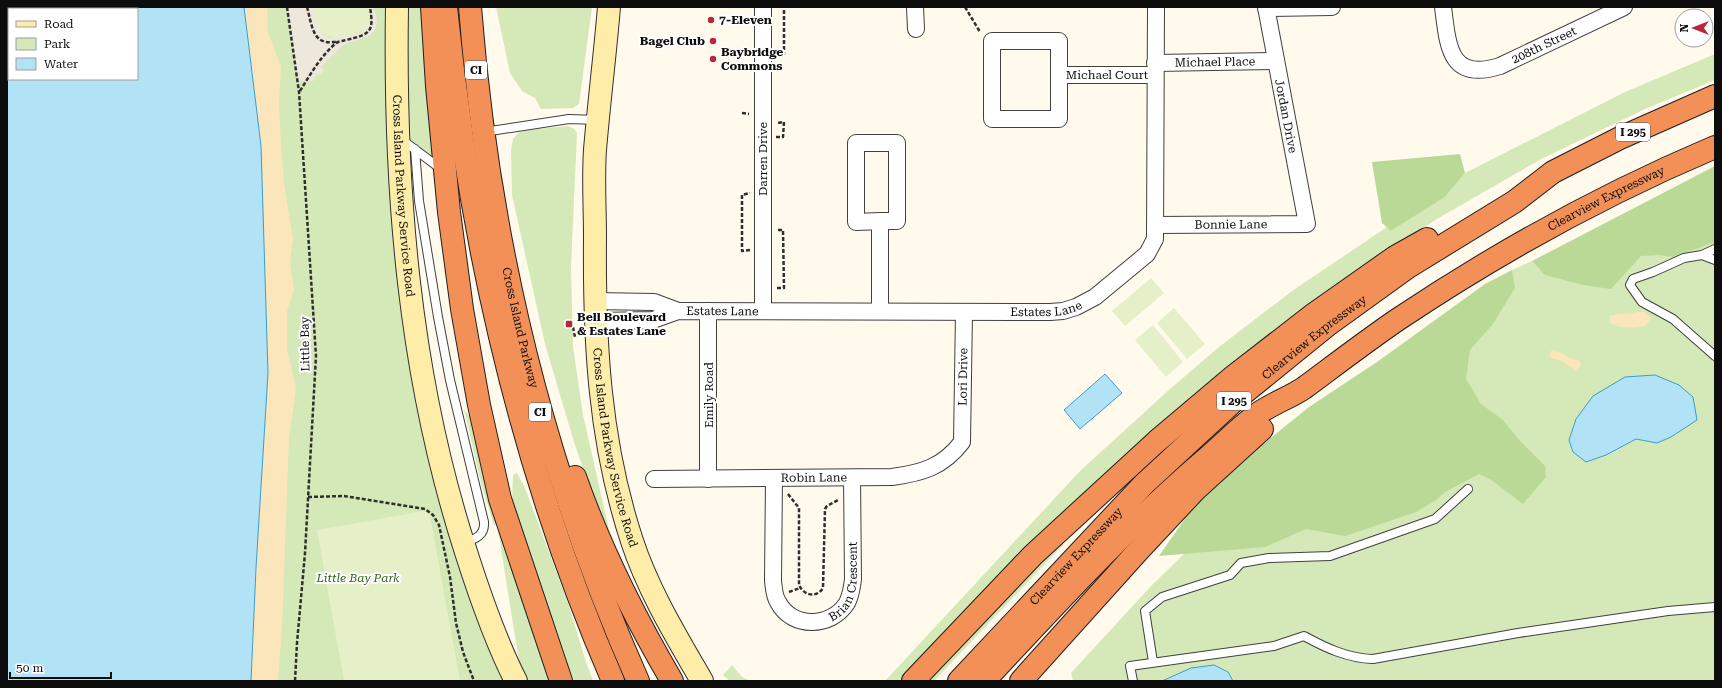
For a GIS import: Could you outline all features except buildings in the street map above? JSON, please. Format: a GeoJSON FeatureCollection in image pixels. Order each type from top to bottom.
{"type":"FeatureCollection","features":[{"type":"Feature","properties":{"kind":"highway"},"geometry":{"type":"LineString","coordinates":[[432,7],[436,80],[445,172],[464,321],[491,464],[500,499],[561,681]]}},
{"type":"Feature","properties":{"kind":"highway","name":"Cross Island Parkway"},"geometry":{"type":"LineString","coordinates":[[446,7],[465,158],[489,290],[528,444],[552,522],[573,584],[613,681]]}},
{"type":"Feature","properties":{"kind":"highway","name":"Cross Island Parkway"},"geometry":{"type":"LineString","coordinates":[[470,7],[484,132],[506,272],[519,332],[537,402],[560,477],[607,608],[638,681]]}},
{"type":"Feature","properties":{"kind":"highway","name":"Clearview Expressway"},"geometry":{"type":"LineString","coordinates":[[959,681],[1144,484],[1234,401],[1290,354],[1368,295],[1408,267],[1514,202],[1553,172],[1620,138],[1715,96]]}},
{"type":"Feature","properties":{"kind":"highway"},"geometry":{"type":"LineString","coordinates":[[484,132],[544,374],[571,467],[616,576],[648,640],[672,681]]}},
{"type":"Feature","properties":{"kind":"highway","name":"Clearview Expressway"},"geometry":{"type":"LineString","coordinates":[[984,681],[1078,581],[1166,494],[1258,414],[1301,390],[1399,319],[1519,245],[1588,207],[1675,164],[1715,147]]}},
{"type":"Feature","properties":{"kind":"highway"},"geometry":{"type":"LineString","coordinates":[[913,681],[1033,555],[1157,441],[1234,376],[1314,314],[1395,257],[1505,193],[1553,172]]}},
{"type":"Feature","properties":{"kind":"highway"},"geometry":{"type":"LineString","coordinates":[[1021,681],[1196,489],[1271,421],[1301,390]]}},
{"type":"Feature","properties":{"kind":"highway"},"geometry":{"type":"LineString","coordinates":[[573,584],[605,681]]}},
{"type":"Feature","properties":{"kind":"street","name":"Cross Island Parkway Service Road"},"geometry":{"type":"LineString","coordinates":[[396,7],[397,136],[405,250],[419,358],[437,446],[463,542],[485,609],[516,681]]}},
{"type":"Feature","properties":{"kind":"street","name":"Cross Island Parkway Service Road"},"geometry":{"type":"LineString","coordinates":[[610,7],[595,151],[595,311],[601,400],[614,479],[632,542],[658,604],[702,681]]}},
{"type":"Feature","properties":{"kind":"street","name":"Darren Drive"},"geometry":{"type":"LineString","coordinates":[[763,7],[764,311]]}},
{"type":"Feature","properties":{"kind":"street"},"geometry":{"type":"LineString","coordinates":[[916,7],[916,29]]}},
{"type":"Feature","properties":{"kind":"street","name":"Estates Lane"},"geometry":{"type":"LineString","coordinates":[[595,311],[654,320],[678,311],[1050,312],[1063,311],[1095,297],[1147,254],[1154,239],[1156,7]]}},
{"type":"Feature","properties":{"kind":"street"},"geometry":{"type":"LineString","coordinates":[[1266,7],[1332,7]]}},
{"type":"Feature","properties":{"kind":"street","name":"Jordan Drive"},"geometry":{"type":"LineString","coordinates":[[1266,7],[1307,224]]}},
{"type":"Feature","properties":{"kind":"street","name":"208th Street"},"geometry":{"type":"LineString","coordinates":[[1443,7],[1447,42],[1454,57],[1463,66],[1473,71],[1487,70],[1500,66],[1624,7]]}},
{"type":"Feature","properties":{"kind":"street","name":"Michael Court"},"geometry":{"type":"LineString","coordinates":[[992,41],[1059,41],[1059,75],[1059,119],[992,119],[992,41]]}},
{"type":"Feature","properties":{"kind":"street","name":"Michael Place"},"geometry":{"type":"LineString","coordinates":[[1155,69],[1276,61]]}},
{"type":"Feature","properties":{"kind":"street","name":"Michael Court"},"geometry":{"type":"LineString","coordinates":[[1059,75],[1155,69]]}},
{"type":"Feature","properties":{"kind":"street"},"geometry":{"type":"LineString","coordinates":[[856,143],[897,143],[897,221],[880,221],[856,222],[856,143]]}},
{"type":"Feature","properties":{"kind":"street"},"geometry":{"type":"LineString","coordinates":[[880,221],[880,312]]}},
{"type":"Feature","properties":{"kind":"street","name":"Bonnie Lane"},"geometry":{"type":"LineString","coordinates":[[1155,225],[1307,224]]}},
{"type":"Feature","properties":{"kind":"street","name":"Emily Road"},"geometry":{"type":"LineString","coordinates":[[708,311],[708,479]]}},
{"type":"Feature","properties":{"kind":"street","name":"Lori Drive"},"geometry":{"type":"LineString","coordinates":[[962,442],[964,312]]}},
{"type":"Feature","properties":{"kind":"street","name":"Robin Lane"},"geometry":{"type":"LineString","coordinates":[[654,479],[852,478],[911,475],[928,470],[943,462],[962,442]]}},
{"type":"Feature","properties":{"kind":"street","name":"Brian Crescent"},"geometry":{"type":"LineString","coordinates":[[774,478],[773,581],[775,593],[778,602],[789,614],[802,622],[814,623],[836,615],[846,604],[852,592],[852,478]]}},
{"type":"Feature","properties":{"kind":"lane"},"geometry":{"type":"LineString","coordinates":[[484,132],[569,119],[598,120]]}},
{"type":"Feature","properties":{"kind":"lane"},"geometry":{"type":"LineString","coordinates":[[397,136],[445,172]]}},
{"type":"Feature","properties":{"kind":"lane"},"geometry":{"type":"LineString","coordinates":[[415,149],[419,201],[438,317],[450,380],[484,522],[484,531],[481,535],[463,542]]}},
{"type":"Feature","properties":{"kind":"lane"},"geometry":{"type":"LineString","coordinates":[[1715,249],[1702,255],[1684,258],[1633,279],[1630,285],[1642,302],[1673,319],[1715,356]]}},
{"type":"Feature","properties":{"kind":"lane"},"geometry":{"type":"LineString","coordinates":[[1702,255],[1715,260]]}},
{"type":"Feature","properties":{"kind":"lane"},"geometry":{"type":"LineString","coordinates":[[1153,662],[1145,611],[1162,597],[1230,575],[1241,563],[1270,558],[1330,556],[1359,547],[1435,520],[1468,489]]}},
{"type":"Feature","properties":{"kind":"lane"},"geometry":{"type":"LineString","coordinates":[[1132,681],[1130,666],[1274,646],[1304,636],[1355,658],[1372,659],[1518,632],[1668,611],[1715,607]]}},
{"type":"Feature","properties":{"kind":"path","name":"Little Bay"},"geometry":{"type":"LineString","coordinates":[[287,7],[299,92],[316,356],[305,553],[297,643],[296,681]]}},
{"type":"Feature","properties":{"kind":"path"},"geometry":{"type":"LineString","coordinates":[[307,7],[318,39],[323,42],[336,42],[368,33],[372,24],[370,7]]}},
{"type":"Feature","properties":{"kind":"path"},"geometry":{"type":"LineString","coordinates":[[965,7],[980,32]]}},
{"type":"Feature","properties":{"kind":"path"},"geometry":{"type":"LineString","coordinates":[[299,92],[318,63],[336,42]]}},
{"type":"Feature","properties":{"kind":"path"},"geometry":{"type":"LineString","coordinates":[[573,327],[575,337]]}},
{"type":"Feature","properties":{"kind":"path"},"geometry":{"type":"LineString","coordinates":[[788,493],[799,508],[799,585],[805,593],[809,595],[816,594],[823,588],[825,509],[827,506],[836,502],[840,498]]}},
{"type":"Feature","properties":{"kind":"path"},"geometry":{"type":"LineString","coordinates":[[308,497],[344,496],[425,509],[433,515],[439,525],[463,652],[474,681]]}},
{"type":"Feature","properties":{"kind":"green space","name":"Little Bay Park"},"geometry":{"type":"Polygon","coordinates":[[[244,7],[389,7],[401,289],[508,681],[251,681],[256,568],[244,7]]]}},
{"type":"Feature","properties":{"kind":"green space"},"geometry":{"type":"Polygon","coordinates":[[[314,7],[368,7],[370,20],[367,28],[362,31],[341,37],[327,36],[322,34],[318,29],[314,7]]]}},
{"type":"Feature","properties":{"kind":"green space"},"geometry":{"type":"Polygon","coordinates":[[[405,7],[425,7],[434,158],[409,139],[405,7]]]}},
{"type":"Feature","properties":{"kind":"green space"},"geometry":{"type":"Polygon","coordinates":[[[496,7],[592,7],[579,104],[573,108],[541,109],[535,98],[522,91],[510,73],[496,7]]]}},
{"type":"Feature","properties":{"kind":"green space"},"geometry":{"type":"Polygon","coordinates":[[[1715,54],[1715,80],[1645,109],[1541,159],[1437,219],[1328,293],[1030,546],[959,615],[900,681],[885,681],[1080,471],[1170,389],[1219,347],[1292,291],[1387,227],[1391,231],[1445,197],[1465,173],[1625,92],[1715,54]]]}},
{"type":"Feature","properties":{"kind":"green space"},"geometry":{"type":"Polygon","coordinates":[[[568,126],[574,129],[577,133],[571,267],[573,347],[583,415],[610,534],[592,494],[574,442],[545,344],[512,195],[511,151],[513,139],[518,133],[528,130],[568,126]]]}},
{"type":"Feature","properties":{"kind":"green space"},"geometry":{"type":"Polygon","coordinates":[[[1460,154],[1465,173],[1445,197],[1391,231],[1382,223],[1372,162],[1460,154]]]}},
{"type":"Feature","properties":{"kind":"green space"},"geometry":{"type":"Polygon","coordinates":[[[1715,166],[1715,242],[1673,257],[1659,255],[1641,256],[1611,289],[1583,285],[1545,275],[1532,261],[1715,166]]]}},
{"type":"Feature","properties":{"kind":"green space"},"geometry":{"type":"Polygon","coordinates":[[[1715,174],[1715,681],[1073,681],[1071,673],[1152,585],[1318,424],[1513,281],[1512,270],[1532,261],[1536,265],[1715,174]]]}},
{"type":"Feature","properties":{"kind":"green space"},"geometry":{"type":"Polygon","coordinates":[[[1512,270],[1515,288],[1493,324],[1470,350],[1466,379],[1481,404],[1503,420],[1520,441],[1545,466],[1546,477],[1523,504],[1490,479],[1479,474],[1445,492],[1436,500],[1416,512],[1345,536],[1306,529],[1265,547],[1159,556],[1191,510],[1257,449],[1309,407],[1377,362],[1485,284],[1512,270]]]}},
{"type":"Feature","properties":{"kind":"green space"},"geometry":{"type":"Polygon","coordinates":[[[1151,278],[1164,293],[1125,326],[1112,311],[1151,278]]]}},
{"type":"Feature","properties":{"kind":"green space"},"geometry":{"type":"Polygon","coordinates":[[[1174,308],[1205,344],[1187,359],[1157,323],[1174,308]]]}},
{"type":"Feature","properties":{"kind":"green space"},"geometry":{"type":"Polygon","coordinates":[[[1153,325],[1183,362],[1166,377],[1135,340],[1153,325]]]}},
{"type":"Feature","properties":{"kind":"green space"},"geometry":{"type":"Polygon","coordinates":[[[464,409],[474,422],[512,501],[513,475],[517,473],[525,488],[568,603],[593,681],[526,681],[527,678],[518,655],[497,524],[494,525],[482,487],[464,409]]]}},
{"type":"Feature","properties":{"kind":"green space"},"geometry":{"type":"Polygon","coordinates":[[[429,510],[460,681],[344,681],[317,530],[429,510]]]}},
{"type":"Feature","properties":{"kind":"green space"},"geometry":{"type":"Polygon","coordinates":[[[1064,544],[934,681],[922,681],[1055,545],[1064,544]]]}},
{"type":"Feature","properties":{"kind":"green space"},"geometry":{"type":"Polygon","coordinates":[[[732,665],[742,677],[751,681],[730,681],[723,675],[732,665]]]}},
{"type":"Feature","properties":{"kind":"sand"},"geometry":{"type":"Polygon","coordinates":[[[244,7],[267,7],[268,32],[281,67],[279,102],[281,146],[284,183],[293,239],[290,263],[294,290],[287,311],[287,350],[296,388],[289,438],[282,629],[278,681],[251,681],[256,568],[268,373],[261,146],[244,7]]]}},
{"type":"Feature","properties":{"kind":"sand"},"geometry":{"type":"Polygon","coordinates":[[[1644,312],[1651,318],[1646,326],[1627,328],[1610,323],[1609,316],[1644,312]]]}},
{"type":"Feature","properties":{"kind":"sand"},"geometry":{"type":"Polygon","coordinates":[[[1552,350],[1580,361],[1581,366],[1576,370],[1561,361],[1551,358],[1549,354],[1552,350]]]}},
{"type":"Feature","properties":{"kind":"shaded area"},"geometry":{"type":"Polygon","coordinates":[[[287,7],[314,7],[318,28],[323,35],[330,38],[359,33],[367,28],[370,20],[368,7],[374,7],[377,21],[376,27],[369,36],[343,45],[321,67],[324,70],[320,75],[317,73],[313,81],[298,81],[287,7]]]}},
{"type":"Feature","properties":{"kind":"water"},"geometry":{"type":"Polygon","coordinates":[[[7,7],[244,7],[261,146],[268,373],[256,568],[251,681],[7,681],[7,7]]]}},
{"type":"Feature","properties":{"kind":"water"},"geometry":{"type":"Polygon","coordinates":[[[1105,374],[1122,393],[1080,429],[1064,410],[1105,374]]]}},
{"type":"Feature","properties":{"kind":"water"},"geometry":{"type":"Polygon","coordinates":[[[1655,375],[1679,385],[1693,397],[1697,420],[1671,437],[1657,443],[1636,439],[1606,455],[1586,462],[1573,452],[1569,440],[1576,419],[1593,396],[1625,377],[1655,375]]]}},
{"type":"Feature","properties":{"kind":"water"},"geometry":{"type":"Polygon","coordinates":[[[1214,665],[1228,672],[1233,681],[1162,681],[1191,668],[1214,665]]]}},
{"type":"Feature","properties":{"kind":"place","name":"7-Eleven"},"geometry":{"type":"Point","coordinates":[711,20]}},
{"type":"Feature","properties":{"kind":"place","name":"Bagel Club"},"geometry":{"type":"Point","coordinates":[713,41]}},
{"type":"Feature","properties":{"kind":"place","name":"Baybridge Commons"},"geometry":{"type":"Point","coordinates":[713,59]}},
{"type":"Feature","properties":{"kind":"place","name":"Bell Boulevard & Estates Lane"},"geometry":{"type":"Point","coordinates":[569,324]}}]}
